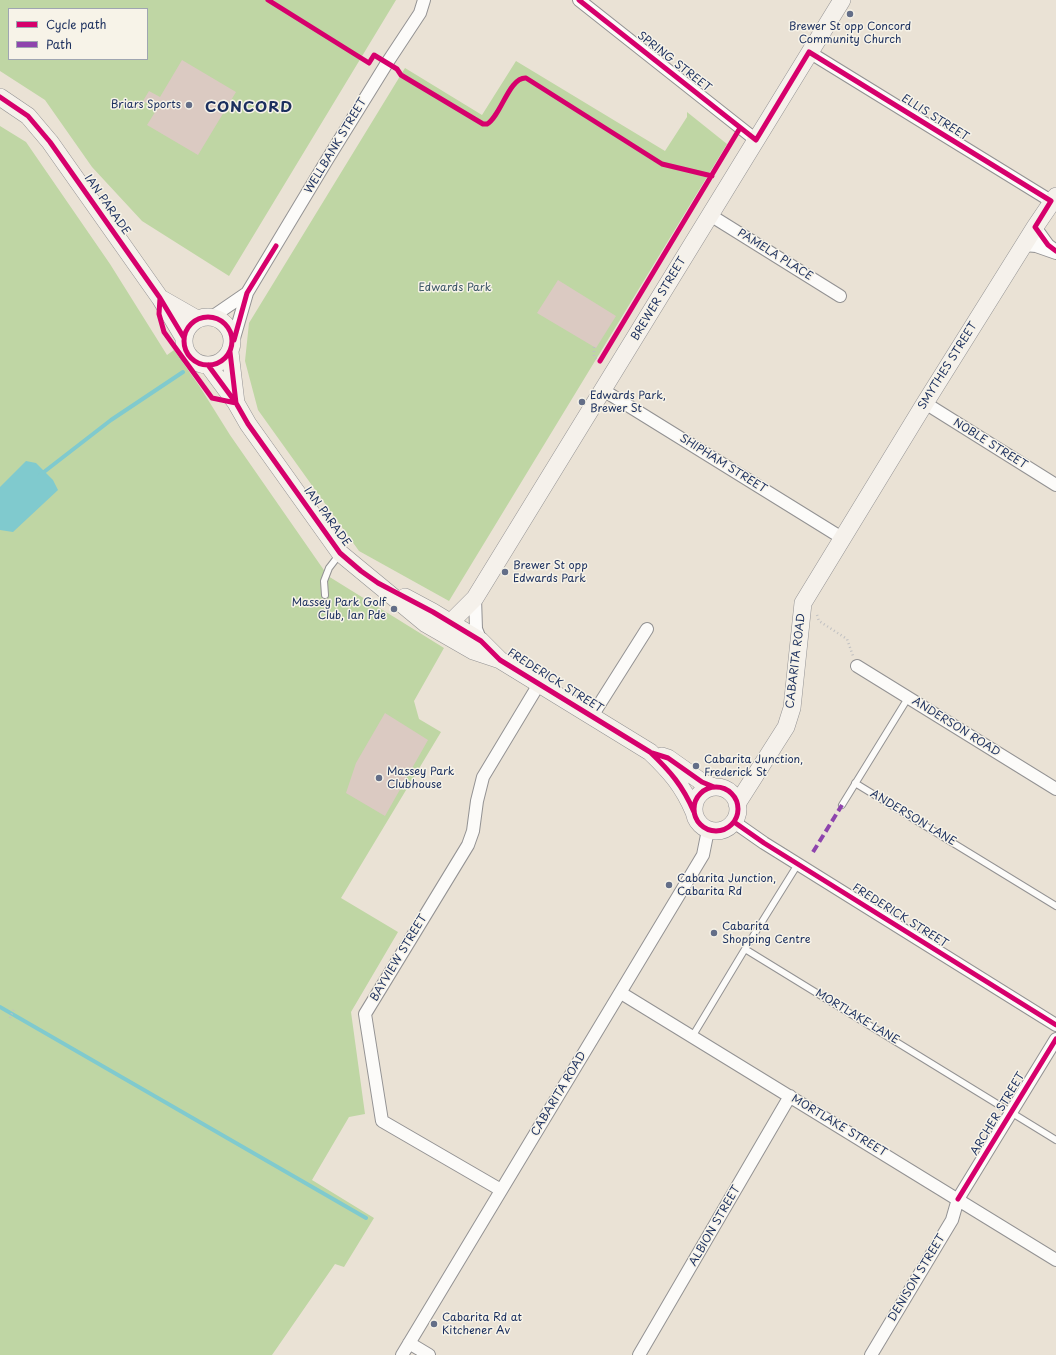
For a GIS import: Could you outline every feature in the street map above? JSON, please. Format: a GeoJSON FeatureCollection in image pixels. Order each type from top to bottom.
{"type":"FeatureCollection","features":[{"type":"Feature","properties":{"kind":"main road","name":"BREWER STREET"},"geometry":{"type":"LineString","coordinates":[[462,633],[454,618],[475,598],[842,0]]}},
{"type":"Feature","properties":{"kind":"main road","name":"IAN PARADE"},"geometry":{"type":"LineString","coordinates":[[0,97],[28,116],[50,142],[160,298],[184,338]]}},
{"type":"Feature","properties":{"kind":"main road","name":"SMYTHES STREET"},"geometry":{"type":"LineString","coordinates":[[842,538],[1035,226],[1054,199]]}},
{"type":"Feature","properties":{"kind":"main road","name":"IAN PARADE"},"geometry":{"type":"LineString","coordinates":[[160,298],[205,318]]}},
{"type":"Feature","properties":{"kind":"main road"},"geometry":{"type":"LineString","coordinates":[[205,318],[220,319],[230,330],[232,338],[231,349],[221,362],[208,365],[200,364],[192,359],[187,353],[184,346],[184,338],[186,330],[191,324],[205,318]]}},
{"type":"Feature","properties":{"kind":"main road","name":"IAN PARADE"},"geometry":{"type":"LineString","coordinates":[[231,349],[236,403]]}},
{"type":"Feature","properties":{"kind":"main road","name":"IAN PARADE"},"geometry":{"type":"LineString","coordinates":[[208,365],[340,554],[360,571],[378,583],[462,633],[473,651],[500,660]]}},
{"type":"Feature","properties":{"kind":"main road","name":"CABARITA ROAD"},"geometry":{"type":"LineString","coordinates":[[737,804],[786,727],[792,708],[803,604],[842,538]]}},
{"type":"Feature","properties":{"kind":"main road","name":"FREDERICK STREET"},"geometry":{"type":"LineString","coordinates":[[500,660],[650,752],[679,782],[688,796],[694,812]]}},
{"type":"Feature","properties":{"kind":"main road","name":"FREDERICK STREET"},"geometry":{"type":"LineString","coordinates":[[650,752],[668,758],[702,782],[714,787]]}},
{"type":"Feature","properties":{"kind":"main road"},"geometry":{"type":"LineString","coordinates":[[714,787],[730,792],[737,804],[737,816],[734,822],[727,829],[717,832],[708,830],[698,823],[694,812],[694,805],[697,798],[707,789],[714,787]]}},
{"type":"Feature","properties":{"kind":"street","name":"WELLBANK STREET"},"geometry":{"type":"LineString","coordinates":[[231,349],[248,292],[387,63],[420,13],[424,0]]}},
{"type":"Feature","properties":{"kind":"street","name":"SPRING STREET"},"geometry":{"type":"LineString","coordinates":[[579,0],[756,140]]}},
{"type":"Feature","properties":{"kind":"street","name":"ELLIS STREET"},"geometry":{"type":"LineString","coordinates":[[809,52],[1054,199]]}},
{"type":"Feature","properties":{"kind":"street","name":"PAMELA PLACE"},"geometry":{"type":"LineString","coordinates":[[710,214],[840,296]]}},
{"type":"Feature","properties":{"kind":"street"},"geometry":{"type":"LineString","coordinates":[[1035,226],[1048,245],[1056,252]]}},
{"type":"Feature","properties":{"kind":"street"},"geometry":{"type":"LineString","coordinates":[[1024,245],[1036,246],[1056,252]]}},
{"type":"Feature","properties":{"kind":"street","name":"WELLBANK STREET"},"geometry":{"type":"LineString","coordinates":[[205,318],[248,292]]}},
{"type":"Feature","properties":{"kind":"street","name":"SHIPHAM STREET"},"geometry":{"type":"LineString","coordinates":[[603,390],[842,538]]}},
{"type":"Feature","properties":{"kind":"street","name":"NOBLE STREET"},"geometry":{"type":"LineString","coordinates":[[925,404],[1056,485]]}},
{"type":"Feature","properties":{"kind":"street"},"geometry":{"type":"LineString","coordinates":[[462,633],[475,598]]}},
{"type":"Feature","properties":{"kind":"street"},"geometry":{"type":"LineString","coordinates":[[592,716],[646,628]]}},
{"type":"Feature","properties":{"kind":"street","name":"ANDERSON ROAD"},"geometry":{"type":"LineString","coordinates":[[857,666],[1056,789]]}},
{"type":"Feature","properties":{"kind":"street","name":"BAYVIEW STREET"},"geometry":{"type":"LineString","coordinates":[[501,1190],[382,1121],[365,1014],[468,845],[473,830],[477,801],[483,777],[539,684]]}},
{"type":"Feature","properties":{"kind":"street","name":"FREDERICK STREET"},"geometry":{"type":"LineString","coordinates":[[734,822],[751,835],[1056,1025]]}},
{"type":"Feature","properties":{"kind":"street","name":"CABARITA ROAD"},"geometry":{"type":"LineString","coordinates":[[402,1355],[703,855],[708,830]]}},
{"type":"Feature","properties":{"kind":"street","name":"MORTLAKE STREET"},"geometry":{"type":"LineString","coordinates":[[621,993],[1056,1260]]}},
{"type":"Feature","properties":{"kind":"street","name":"ARCHER STREET"},"geometry":{"type":"LineString","coordinates":[[958,1199],[1056,1039]]}},
{"type":"Feature","properties":{"kind":"street","name":"ALBION STREET"},"geometry":{"type":"LineString","coordinates":[[639,1355],[790,1096]]}},
{"type":"Feature","properties":{"kind":"street","name":"DENISON STREET"},"geometry":{"type":"LineString","coordinates":[[871,1355],[952,1220],[958,1199]]}},
{"type":"Feature","properties":{"kind":"street"},"geometry":{"type":"LineString","coordinates":[[410,1343],[429,1355]]}},
{"type":"Feature","properties":{"kind":"lane"},"geometry":{"type":"LineString","coordinates":[[326,595],[324,581],[329,568],[340,554]]}},
{"type":"Feature","properties":{"kind":"lane"},"geometry":{"type":"LineString","coordinates":[[842,804],[908,698]]}},
{"type":"Feature","properties":{"kind":"lane","name":"ANDERSON LANE"},"geometry":{"type":"LineString","coordinates":[[855,783],[1056,906]]}},
{"type":"Feature","properties":{"kind":"lane"},"geometry":{"type":"LineString","coordinates":[[692,1037],[798,864]]}},
{"type":"Feature","properties":{"kind":"lane","name":"MORTLAKE LANE"},"geometry":{"type":"LineString","coordinates":[[745,949],[1056,1140]]}},
{"type":"Feature","properties":{"kind":"path"},"geometry":{"type":"LineString","coordinates":[[594,347],[594,357],[600,361],[604,354]]}},
{"type":"Feature","properties":{"kind":"path"},"geometry":{"type":"LineString","coordinates":[[814,610],[820,621],[847,640],[857,666]]}},
{"type":"Feature","properties":{"kind":"path"},"geometry":{"type":"LineString","coordinates":[[10,1018],[14,1009]]}},
{"type":"Feature","properties":{"kind":"green space"},"geometry":{"type":"Polygon","coordinates":[[[0,0],[396,0],[229,276],[142,221],[92,167],[45,100],[0,71],[0,0]]]}},
{"type":"Feature","properties":{"kind":"green space","name":"Edwards Park"},"geometry":{"type":"Polygon","coordinates":[[[516,61],[665,151],[687,117],[687,112],[727,144],[449,601],[359,551],[258,410],[245,361],[249,323],[405,68],[482,115],[516,61]]]}},
{"type":"Feature","properties":{"kind":"green space"},"geometry":{"type":"Polygon","coordinates":[[[0,126],[26,142],[110,264],[167,355],[174,350],[200,387],[230,435],[328,576],[444,648],[414,701],[419,719],[441,732],[341,898],[398,932],[351,1012],[365,1114],[349,1117],[312,1180],[374,1218],[344,1267],[335,1264],[272,1355],[0,1355],[0,126]]]}},
{"type":"Feature","properties":{"kind":"water"},"geometry":{"type":"Polygon","coordinates":[[[26,461],[36,463],[53,480],[58,490],[13,532],[0,530],[0,487],[26,461]]]}},
{"type":"Feature","properties":{"kind":"building","name":"Briars Sports"},"geometry":{"type":"Polygon","coordinates":[[[182,60],[236,92],[198,155],[147,125],[157,109],[143,101],[149,91],[160,97],[182,60]]]}},
{"type":"Feature","properties":{"kind":"building"},"geometry":{"type":"Polygon","coordinates":[[[558,280],[616,316],[596,348],[537,313],[558,280]]]}},
{"type":"Feature","properties":{"kind":"building","name":"Massey Park Clubhouse"},"geometry":{"type":"Polygon","coordinates":[[[385,713],[428,740],[385,816],[346,793],[356,763],[385,713]]]}},
{"type":"Feature","properties":{"kind":"waterway"},"geometry":{"type":"LineString","coordinates":[[40,475],[111,420],[183,372]]}},
{"type":"Feature","properties":{"kind":"waterway"},"geometry":{"type":"LineString","coordinates":[[0,1007],[366,1218]]}},
{"type":"Feature","properties":{"kind":"marked path"},"geometry":{"type":"LineString","coordinates":[[813,852],[842,805]]}},
{"type":"Feature","properties":{"kind":"cycle path"},"geometry":{"type":"LineString","coordinates":[[268,0],[369,63],[374,55],[397,69],[401,75],[483,124],[487,124],[492,120],[515,84],[520,79],[526,78],[662,164],[712,176]]}},
{"type":"Feature","properties":{"kind":"cycle path"},"geometry":{"type":"LineString","coordinates":[[579,0],[756,140],[809,52],[1051,201],[1035,227],[1048,245],[1056,251]]}},
{"type":"Feature","properties":{"kind":"cycle path"},"geometry":{"type":"LineString","coordinates":[[0,97],[28,116],[50,142],[160,298],[184,338]]}},
{"type":"Feature","properties":{"kind":"cycle path"},"geometry":{"type":"LineString","coordinates":[[600,361],[740,128]]}},
{"type":"Feature","properties":{"kind":"cycle path"},"geometry":{"type":"LineString","coordinates":[[234,340],[247,293],[276,246]]}},
{"type":"Feature","properties":{"kind":"cycle path"},"geometry":{"type":"LineString","coordinates":[[160,298],[159,314],[164,332],[212,398],[236,403]]}},
{"type":"Feature","properties":{"kind":"cycle path"},"geometry":{"type":"LineString","coordinates":[[203,317],[213,317],[225,324],[232,336],[232,341],[232,346],[225,358],[213,365],[203,365],[195,361],[188,354],[184,346],[184,336],[188,328],[195,321],[203,317]]}},
{"type":"Feature","properties":{"kind":"cycle path"},"geometry":{"type":"LineString","coordinates":[[230,352],[236,403]]}},
{"type":"Feature","properties":{"kind":"cycle path"},"geometry":{"type":"LineString","coordinates":[[208,365],[340,553],[378,583],[433,612],[481,641],[500,660],[650,752],[675,779],[694,812]]}},
{"type":"Feature","properties":{"kind":"cycle path"},"geometry":{"type":"LineString","coordinates":[[652,753],[668,758],[702,782],[714,787]]}},
{"type":"Feature","properties":{"kind":"cycle path"},"geometry":{"type":"LineString","coordinates":[[712,787],[720,787],[732,793],[738,805],[738,809],[738,813],[732,825],[720,831],[712,831],[700,825],[694,813],[694,805],[700,793],[712,787]]}},
{"type":"Feature","properties":{"kind":"cycle path"},"geometry":{"type":"LineString","coordinates":[[734,822],[764,843],[1056,1025]]}},
{"type":"Feature","properties":{"kind":"cycle path"},"geometry":{"type":"LineString","coordinates":[[958,1199],[1056,1039]]}},
{"type":"Feature","properties":{"kind":"place","name":"Brewer St opp Concord Community Church"},"geometry":{"type":"Point","coordinates":[850,14]}},
{"type":"Feature","properties":{"kind":"place","name":"Briars Sports"},"geometry":{"type":"Point","coordinates":[189,105]}},
{"type":"Feature","properties":{"kind":"place","name":"Edwards Park, Brewer St"},"geometry":{"type":"Point","coordinates":[582,402]}},
{"type":"Feature","properties":{"kind":"place","name":"Brewer St opp Edwards Park"},"geometry":{"type":"Point","coordinates":[505,572]}},
{"type":"Feature","properties":{"kind":"place","name":"Massey Park Golf Club, Ian Pde"},"geometry":{"type":"Point","coordinates":[394,609]}},
{"type":"Feature","properties":{"kind":"place","name":"Cabarita Junction, Frederick St"},"geometry":{"type":"Point","coordinates":[696,766]}},
{"type":"Feature","properties":{"kind":"place","name":"Massey Park Clubhouse"},"geometry":{"type":"Point","coordinates":[379,778]}},
{"type":"Feature","properties":{"kind":"place","name":"Cabarita Junction, Cabarita Rd"},"geometry":{"type":"Point","coordinates":[669,885]}},
{"type":"Feature","properties":{"kind":"place","name":"Cabarita Shopping Centre"},"geometry":{"type":"Point","coordinates":[714,933]}},
{"type":"Feature","properties":{"kind":"place","name":"Cabarita Rd at Kitchener Av"},"geometry":{"type":"Point","coordinates":[434,1324]}},
{"type":"Feature","properties":{"kind":"district","name":"CONCORD"},"geometry":{"type":"Point","coordinates":[249,108]}}]}
